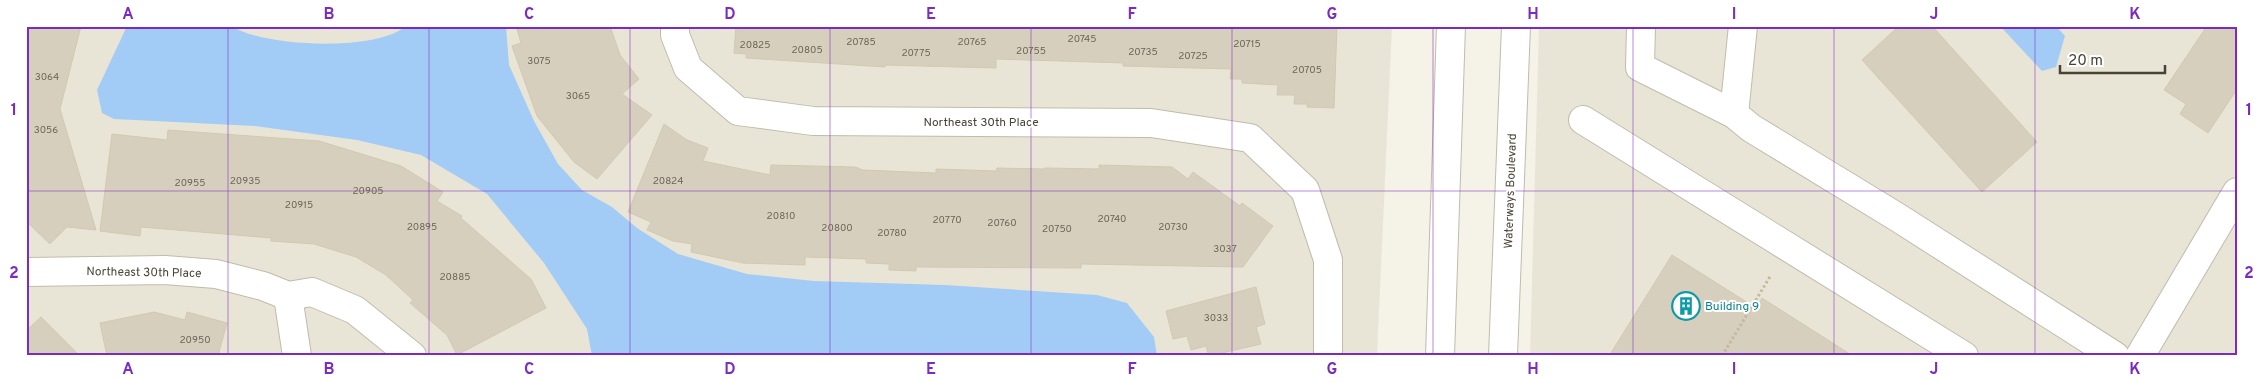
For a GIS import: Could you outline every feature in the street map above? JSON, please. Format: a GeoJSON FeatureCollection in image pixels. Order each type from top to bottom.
{"type":"FeatureCollection","features":[{"type":"Feature","properties":{"kind":"street"},"geometry":{"type":"LineString","coordinates":[[1440,356],[1451,26]]}},
{"type":"Feature","properties":{"kind":"street","name":"Waterways Boulevard"},"geometry":{"type":"LineString","coordinates":[[1503,356],[1516,26]]}},
{"type":"Feature","properties":{"kind":"street"},"geometry":{"type":"LineString","coordinates":[[1641,26],[1640,67],[1734,114],[1752,128],[1897,217],[2115,356]]}},
{"type":"Feature","properties":{"kind":"street"},"geometry":{"type":"LineString","coordinates":[[1734,114],[1743,26]]}},
{"type":"Feature","properties":{"kind":"street","name":"Northeast 30th Place"},"geometry":{"type":"LineString","coordinates":[[675,30],[688,68],[738,111],[813,121],[1151,123],[1250,138],[1305,190],[1328,260],[1328,356]]}},
{"type":"Feature","properties":{"kind":"street"},"geometry":{"type":"LineString","coordinates":[[1583,120],[1964,356]]}},
{"type":"Feature","properties":{"kind":"street"},"geometry":{"type":"LineString","coordinates":[[2140,356],[2237,192]]}},
{"type":"Feature","properties":{"kind":"street","name":"Northeast 30th Place"},"geometry":{"type":"LineString","coordinates":[[26,272],[165,270],[216,274],[263,286],[288,296]]}},
{"type":"Feature","properties":{"kind":"street"},"geometry":{"type":"LineString","coordinates":[[298,356],[288,296],[312,292],[356,310],[412,356]]}},
{"type":"Feature","properties":{"kind":"path"},"geometry":{"type":"LineString","coordinates":[[1722,356],[1788,248]]}},
{"type":"Feature","properties":{"kind":"shaded area"},"geometry":{"type":"Polygon","coordinates":[[[26,26],[1392,26],[1377,356],[26,356],[26,26]]]}},
{"type":"Feature","properties":{"kind":"shaded area"},"geometry":{"type":"Polygon","coordinates":[[[1539,26],[2237,26],[2237,356],[1530,356],[1539,26]]]}},
{"type":"Feature","properties":{"kind":"water"},"geometry":{"type":"Polygon","coordinates":[[[127,26],[231,26],[268,39],[320,44],[371,40],[391,34],[406,26],[506,26],[509,65],[534,121],[558,164],[582,190],[612,207],[637,228],[678,254],[747,274],[814,281],[945,285],[1097,295],[1127,303],[1154,337],[1157,356],[592,356],[587,329],[544,263],[487,194],[421,155],[357,140],[255,126],[114,119],[102,113],[97,90],[127,26]]]}},
{"type":"Feature","properties":{"kind":"water"},"geometry":{"type":"Polygon","coordinates":[[[2000,26],[2056,26],[2065,36],[2056,67],[2042,71],[2000,26]]]}},
{"type":"Feature","properties":{"kind":"building"},"geometry":{"type":"Polygon","coordinates":[[[26,26],[81,26],[60,109],[96,230],[67,227],[50,244],[26,221],[26,26]]]}},
{"type":"Feature","properties":{"kind":"building"},"geometry":{"type":"Polygon","coordinates":[[[516,26],[610,26],[620,55],[639,79],[622,94],[652,115],[597,179],[574,162],[537,116],[512,46],[521,43],[516,26]]]}},
{"type":"Feature","properties":{"kind":"building"},"geometry":{"type":"Polygon","coordinates":[[[736,26],[1337,26],[1334,108],[1307,107],[1307,104],[1294,104],[1295,95],[1277,95],[1278,85],[1242,83],[1242,79],[1230,79],[1231,69],[1123,66],[1123,63],[996,59],[996,68],[885,65],[885,67],[746,58],[746,54],[734,53],[736,26]]]}},
{"type":"Feature","properties":{"kind":"building"},"geometry":{"type":"Polygon","coordinates":[[[1899,26],[1932,26],[2037,142],[1982,192],[1862,60],[1899,26]]]}},
{"type":"Feature","properties":{"kind":"building"},"geometry":{"type":"Polygon","coordinates":[[[2207,26],[2237,26],[2237,89],[2208,133],[2180,114],[2186,104],[2164,90],[2207,26]]]}},
{"type":"Feature","properties":{"kind":"building"},"geometry":{"type":"Polygon","coordinates":[[[664,124],[687,140],[708,148],[703,161],[770,175],[771,165],[855,167],[863,170],[936,173],[936,169],[996,171],[997,168],[1099,169],[1099,165],[1172,167],[1188,179],[1193,172],[1240,206],[1242,203],[1273,226],[1243,267],[1081,264],[1081,268],[916,267],[916,271],[889,270],[889,264],[866,263],[866,259],[805,257],[805,265],[743,263],[691,252],[692,244],[673,241],[647,230],[651,222],[628,212],[664,124]]]}},
{"type":"Feature","properties":{"kind":"building"},"geometry":{"type":"Polygon","coordinates":[[[168,130],[319,141],[401,166],[443,192],[437,201],[462,216],[461,218],[531,279],[546,308],[457,355],[447,335],[410,303],[413,300],[386,275],[356,257],[314,244],[271,241],[271,238],[141,227],[140,236],[100,231],[112,134],[167,140],[168,130]]]}},
{"type":"Feature","properties":{"kind":"building"},"geometry":{"type":"Polygon","coordinates":[[[1672,255],[1756,308],[1762,298],[1853,356],[1609,356],[1672,255]]]}},
{"type":"Feature","properties":{"kind":"building"},"geometry":{"type":"Polygon","coordinates":[[[1256,287],[1265,324],[1256,327],[1261,344],[1209,356],[1206,346],[1191,350],[1187,336],[1173,339],[1166,311],[1256,287]]]}},
{"type":"Feature","properties":{"kind":"building"},"geometry":{"type":"Polygon","coordinates":[[[154,312],[185,320],[187,312],[227,323],[218,356],[107,356],[100,323],[154,312]]]}},
{"type":"Feature","properties":{"kind":"building"},"geometry":{"type":"Polygon","coordinates":[[[41,317],[80,356],[26,356],[26,331],[41,317]]]}},
{"type":"Feature","properties":{"kind":"place","name":"Building 9"},"geometry":{"type":"Point","coordinates":[1686,306]}}]}
